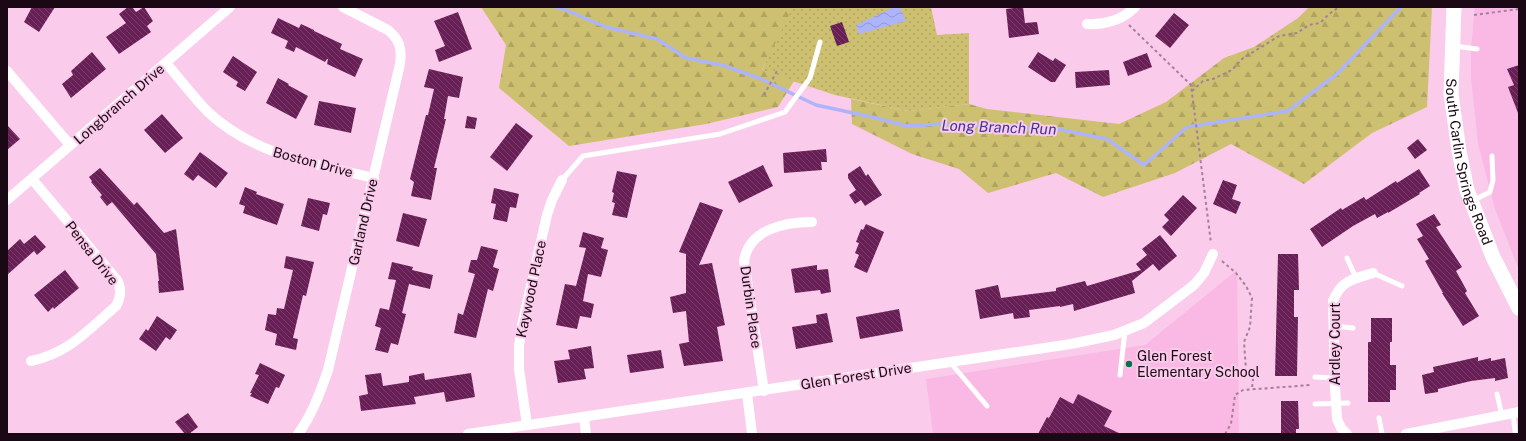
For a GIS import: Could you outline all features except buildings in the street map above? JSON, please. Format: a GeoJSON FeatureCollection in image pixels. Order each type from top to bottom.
{"type":"FeatureCollection","features":[{"type":"Feature","properties":{"kind":"main road","name":"South Carlin Springs Road"},"geometry":{"type":"LineString","coordinates":[[1454,7],[1451,94],[1459,151],[1471,201],[1493,257],[1519,308]]}},
{"type":"Feature","properties":{"kind":"street","name":"Longbranch Drive"},"geometry":{"type":"LineString","coordinates":[[7,200],[230,7]]}},
{"type":"Feature","properties":{"kind":"street","name":"Garland Drive"},"geometry":{"type":"LineString","coordinates":[[298,434],[319,396],[328,370],[400,64],[400,45],[395,36],[388,30],[343,7]]}},
{"type":"Feature","properties":{"kind":"street"},"geometry":{"type":"LineString","coordinates":[[1087,24],[1109,22],[1121,18],[1135,7]]}},
{"type":"Feature","properties":{"kind":"street","name":"Boston Drive"},"geometry":{"type":"LineString","coordinates":[[166,63],[208,112],[235,133],[257,146],[297,160],[374,178]]}},
{"type":"Feature","properties":{"kind":"street"},"geometry":{"type":"LineString","coordinates":[[7,70],[70,145]]}},
{"type":"Feature","properties":{"kind":"street","name":"Pensa Drive"},"geometry":{"type":"LineString","coordinates":[[31,361],[45,358],[69,346],[116,306],[121,293],[117,280],[32,179]]}},
{"type":"Feature","properties":{"kind":"street","name":"Kaywood Place"},"geometry":{"type":"LineString","coordinates":[[527,425],[519,369],[519,346],[522,325],[547,215],[552,200],[562,180]]}},
{"type":"Feature","properties":{"kind":"street","name":"Durbin Place"},"geometry":{"type":"LineString","coordinates":[[764,391],[744,261],[745,253],[749,245],[758,235],[766,231],[781,225],[797,222],[812,222]]}},
{"type":"Feature","properties":{"kind":"street","name":"Glen Forest Drive"},"geometry":{"type":"LineString","coordinates":[[468,434],[1071,344],[1114,335],[1144,323],[1194,285],[1204,273],[1213,254]]}},
{"type":"Feature","properties":{"kind":"street","name":"Ardley Court"},"geometry":{"type":"LineString","coordinates":[[1347,434],[1341,428],[1337,419],[1334,378],[1333,301],[1342,285],[1350,280],[1373,273]]}},
{"type":"Feature","properties":{"kind":"street"},"geometry":{"type":"LineString","coordinates":[[747,393],[752,434]]}},
{"type":"Feature","properties":{"kind":"street"},"geometry":{"type":"LineString","coordinates":[[1411,434],[1516,413]]}},
{"type":"Feature","properties":{"kind":"street"},"geometry":{"type":"LineString","coordinates":[[584,417],[586,434]]}},
{"type":"Feature","properties":{"kind":"lane"},"geometry":{"type":"LineString","coordinates":[[562,180],[584,156],[720,134],[785,112],[810,78],[820,42]]}},
{"type":"Feature","properties":{"kind":"lane"},"geometry":{"type":"LineString","coordinates":[[1453,46],[1477,49]]}},
{"type":"Feature","properties":{"kind":"lane"},"geometry":{"type":"LineString","coordinates":[[1471,201],[1490,192],[1493,180],[1492,156]]}},
{"type":"Feature","properties":{"kind":"lane"},"geometry":{"type":"LineString","coordinates":[[1347,258],[1356,278]]}},
{"type":"Feature","properties":{"kind":"lane"},"geometry":{"type":"LineString","coordinates":[[1373,273],[1402,286]]}},
{"type":"Feature","properties":{"kind":"lane"},"geometry":{"type":"LineString","coordinates":[[1334,326],[1353,328]]}},
{"type":"Feature","properties":{"kind":"lane"},"geometry":{"type":"LineString","coordinates":[[1120,375],[1125,331]]}},
{"type":"Feature","properties":{"kind":"lane"},"geometry":{"type":"LineString","coordinates":[[950,362],[987,406]]}},
{"type":"Feature","properties":{"kind":"lane"},"geometry":{"type":"LineString","coordinates":[[1315,377],[1334,378]]}},
{"type":"Feature","properties":{"kind":"lane"},"geometry":{"type":"LineString","coordinates":[[1497,394],[1502,416]]}},
{"type":"Feature","properties":{"kind":"lane"},"geometry":{"type":"LineString","coordinates":[[1315,404],[1348,403]]}},
{"type":"Feature","properties":{"kind":"lane"},"geometry":{"type":"LineString","coordinates":[[1516,413],[1516,430]]}},
{"type":"Feature","properties":{"kind":"lane"},"geometry":{"type":"LineString","coordinates":[[1379,418],[1382,434]]}},
{"type":"Feature","properties":{"kind":"path"},"geometry":{"type":"LineString","coordinates":[[1192,91],[1203,81],[1213,79],[1232,70],[1242,59],[1279,36],[1297,33],[1309,25],[1320,23],[1328,14],[1340,7]]}},
{"type":"Feature","properties":{"kind":"path"},"geometry":{"type":"LineString","coordinates":[[1474,15],[1519,9]]}},
{"type":"Feature","properties":{"kind":"path"},"geometry":{"type":"LineString","coordinates":[[1121,18],[1191,84],[1207,219],[1213,254],[1236,273],[1246,286],[1252,298],[1250,327],[1244,342],[1246,370],[1252,379],[1252,388]]}},
{"type":"Feature","properties":{"kind":"path"},"geometry":{"type":"LineString","coordinates":[[764,95],[777,71]]}},
{"type":"Feature","properties":{"kind":"path"},"geometry":{"type":"LineString","coordinates":[[1224,434],[1231,424],[1235,395],[1243,390],[1252,388],[1312,385]]}},
{"type":"Feature","properties":{"kind":"shaded area"},"geometry":{"type":"Polygon","coordinates":[[[1475,7],[1519,7],[1519,270],[1495,209],[1478,144],[1471,78],[1471,48],[1475,7]]]}},
{"type":"Feature","properties":{"kind":"shaded area","name":"Glen Forest Elementary School"},"geometry":{"type":"Polygon","coordinates":[[[1237,270],[1239,434],[933,434],[926,379],[1145,345],[1237,270]]]}},
{"type":"Feature","properties":{"kind":"green space"},"geometry":{"type":"Polygon","coordinates":[[[481,7],[793,7],[762,70],[794,81],[778,107],[706,124],[569,146],[499,88],[506,45],[481,7]]]}},
{"type":"Feature","properties":{"kind":"green space"},"geometry":{"type":"Polygon","coordinates":[[[789,7],[931,7],[937,35],[969,33],[969,104],[908,111],[835,95],[762,71],[789,7]]]}},
{"type":"Feature","properties":{"kind":"green space"},"geometry":{"type":"Polygon","coordinates":[[[1309,7],[1432,7],[1427,107],[1372,133],[1304,184],[1231,144],[1175,173],[1103,197],[1056,173],[988,193],[959,169],[912,154],[852,124],[851,99],[908,111],[969,104],[987,109],[1119,124],[1166,102],[1224,58],[1254,47],[1298,18],[1309,7]]]}},
{"type":"Feature","properties":{"kind":"water"},"geometry":{"type":"Polygon","coordinates":[[[894,7],[900,7],[906,21],[859,34],[856,25],[894,7]]]}},
{"type":"Feature","properties":{"kind":"waterway","name":"Long Branch Run"},"geometry":{"type":"LineString","coordinates":[[555,7],[561,8],[606,27],[657,39],[686,58],[722,65],[759,78],[816,105],[907,126],[941,124],[1057,129],[1107,139],[1144,165],[1187,127],[1288,111],[1337,74],[1401,7]]}},
{"type":"Feature","properties":{"kind":"place","name":"Glen Forest Elementary School"},"geometry":{"type":"Point","coordinates":[1129,364]}}]}
